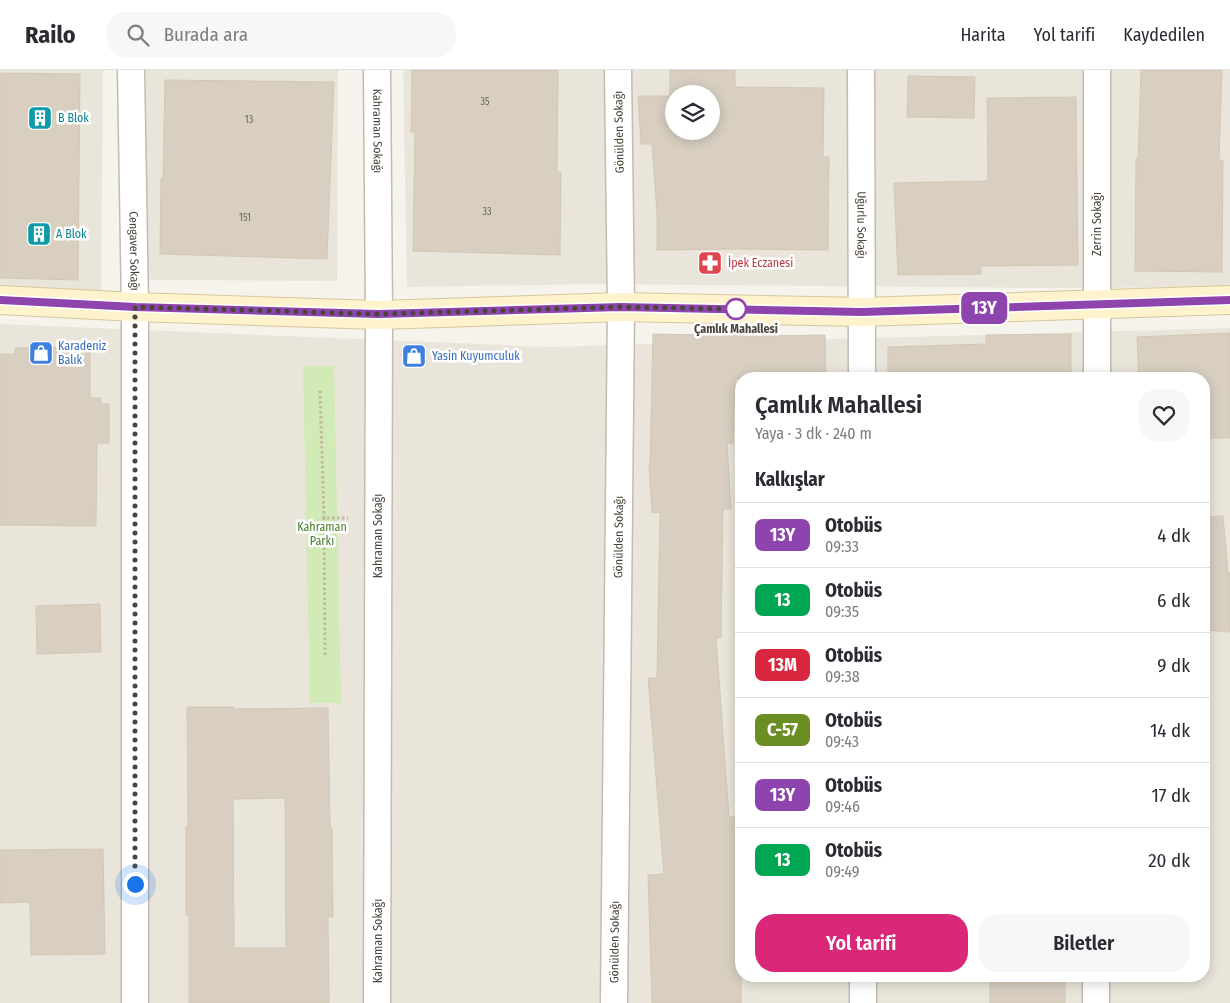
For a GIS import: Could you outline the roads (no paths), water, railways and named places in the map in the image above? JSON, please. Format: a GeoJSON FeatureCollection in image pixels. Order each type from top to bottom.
{"type":"FeatureCollection","features":[{"type":"Feature","properties":{"kind":"main road"},"geometry":{"type":"LineString","coordinates":[[0,300],[135,307],[379,314],[621,307],[862,312],[1230,300]]}},
{"type":"Feature","properties":{"kind":"street","name":"Cengaver Sokağı"},"geometry":{"type":"LineString","coordinates":[[131,70],[135,307],[135,1003]]}},
{"type":"Feature","properties":{"kind":"street","name":"Kahraman Sokağı"},"geometry":{"type":"LineString","coordinates":[[377,70],[379,314],[378,1003]]}},
{"type":"Feature","properties":{"kind":"street","name":"Gönülden Sokağı"},"geometry":{"type":"LineString","coordinates":[[614,1003],[621,307],[618,70]]}},
{"type":"Feature","properties":{"kind":"street","name":"Uğurlu Sokağı"},"geometry":{"type":"LineString","coordinates":[[861,70],[862,372]]}},
{"type":"Feature","properties":{"kind":"street","name":"Zerrin Sokağı"},"geometry":{"type":"LineString","coordinates":[[1097,372],[1098,70]]}},
{"type":"Feature","properties":{"kind":"street"},"geometry":{"type":"LineString","coordinates":[[863,982],[863,1003]]}},
{"type":"Feature","properties":{"kind":"street"},"geometry":{"type":"LineString","coordinates":[[1096,982],[1096,1003]]}},
{"type":"Feature","properties":{"kind":"place","name":"B Blok"},"geometry":{"type":"Point","coordinates":[40,118]}},
{"type":"Feature","properties":{"kind":"place","name":"A Blok"},"geometry":{"type":"Point","coordinates":[39,234]}},
{"type":"Feature","properties":{"kind":"place","name":"İpek Eczanesi"},"geometry":{"type":"Point","coordinates":[710,263]}},
{"type":"Feature","properties":{"kind":"place","name":"Çamlık Mahallesi"},"geometry":{"type":"Point","coordinates":[736,309]}},
{"type":"Feature","properties":{"kind":"place","name":"Karadeniz Balık"},"geometry":{"type":"Point","coordinates":[41,353]}},
{"type":"Feature","properties":{"kind":"place","name":"Yasin Kuyumculuk"},"geometry":{"type":"Point","coordinates":[414,356]}},
{"type":"Feature","properties":{"kind":"park label","name":"Kahraman Parkı"},"geometry":{"type":"Point","coordinates":[322,534]}}]}
